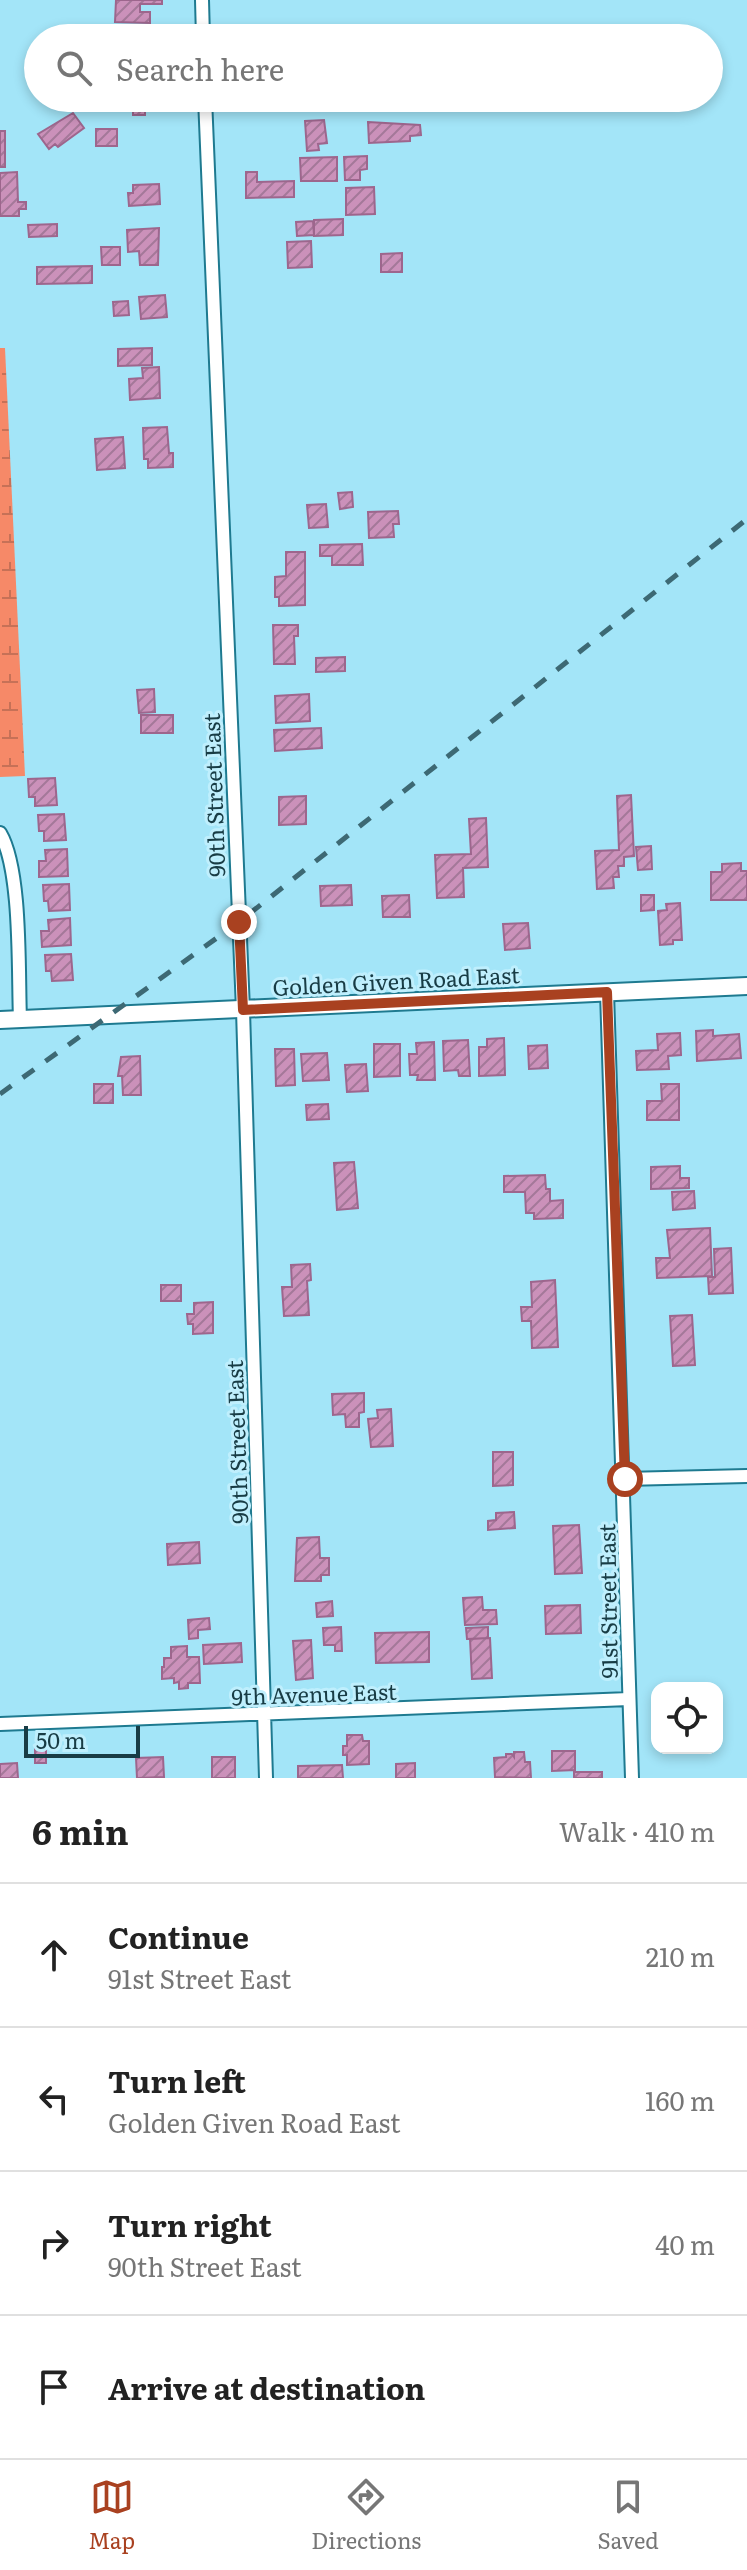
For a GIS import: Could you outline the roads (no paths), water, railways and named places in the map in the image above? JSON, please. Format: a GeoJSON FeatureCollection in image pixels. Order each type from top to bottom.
{"type":"FeatureCollection","features":[{"type":"Feature","properties":{"kind":"street"},"geometry":{"type":"LineString","coordinates":[[202,0],[203,24]]}},
{"type":"Feature","properties":{"kind":"street","name":"90th Street East"},"geometry":{"type":"LineString","coordinates":[[206,112],[243,1010],[266,1778]]}},
{"type":"Feature","properties":{"kind":"street"},"geometry":{"type":"LineString","coordinates":[[0,833],[7,845],[13,871],[20,1019]]}},
{"type":"Feature","properties":{"kind":"street","name":"Golden Given Road East"},"geometry":{"type":"LineString","coordinates":[[0,1020],[747,986]]}},
{"type":"Feature","properties":{"kind":"street","name":"91st Street East"},"geometry":{"type":"LineString","coordinates":[[607,992],[625,1479],[632,1778]]}},
{"type":"Feature","properties":{"kind":"street"},"geometry":{"type":"LineString","coordinates":[[625,1479],[747,1476]]}},
{"type":"Feature","properties":{"kind":"street","name":"9th Avenue East"},"geometry":{"type":"LineString","coordinates":[[0,1724],[629,1699]]}},
{"type":"Feature","properties":{"kind":"railway"},"geometry":{"type":"LineString","coordinates":[[0,1094],[239,922],[747,519]]}}]}
